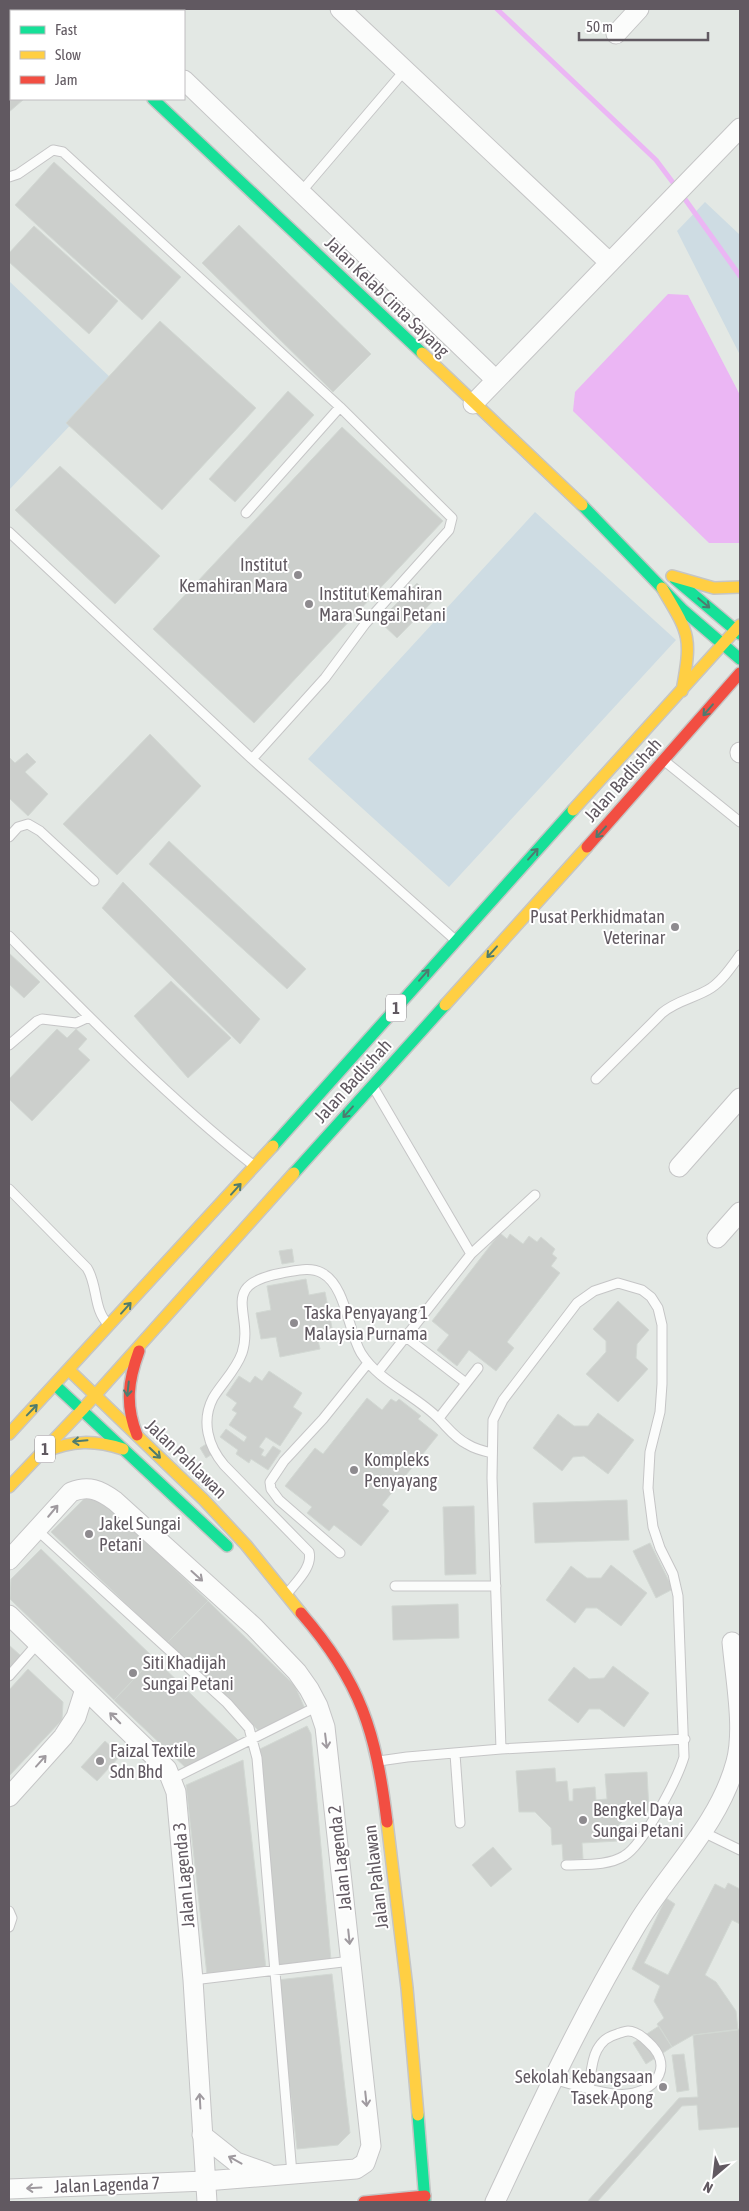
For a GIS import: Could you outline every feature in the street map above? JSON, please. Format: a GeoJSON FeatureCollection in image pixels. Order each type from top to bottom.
{"type":"FeatureCollection","features":[{"type":"Feature","properties":{"kind":"main road","name":"Jalan Kelab Cinta Sayang"},"geometry":{"type":"LineString","coordinates":[[154,100],[473,404],[597,519],[662,588],[722,646],[740,659]]}},
{"type":"Feature","properties":{"kind":"main road","name":"Jalan Kelab Cinta Sayang"},"geometry":{"type":"LineString","coordinates":[[597,519],[650,559]]}},
{"type":"Feature","properties":{"kind":"main road"},"geometry":{"type":"LineString","coordinates":[[739,630],[668,573],[704,586],[719,589],[740,587]]}},
{"type":"Feature","properties":{"kind":"main road"},"geometry":{"type":"LineString","coordinates":[[662,588],[688,634],[688,651],[682,691]]}},
{"type":"Feature","properties":{"kind":"main road","name":"Jalan Badlishah"},"geometry":{"type":"LineString","coordinates":[[9,1434],[255,1167],[455,940],[722,646],[739,630]]}},
{"type":"Feature","properties":{"kind":"main road","name":"Jalan Badlishah"},"geometry":{"type":"LineString","coordinates":[[9,1487],[82,1410],[664,761],[740,673]]}},
{"type":"Feature","properties":{"kind":"main road"},"geometry":{"type":"LineString","coordinates":[[137,1435],[130,1418],[126,1398],[128,1380],[142,1343]]}},
{"type":"Feature","properties":{"kind":"main road","name":"Jalan Pahlawan"},"geometry":{"type":"LineString","coordinates":[[69,1370],[212,1508],[247,1546],[272,1579],[287,1594],[320,1635],[348,1677],[366,1717],[379,1762],[407,1990],[425,2199]]}},
{"type":"Feature","properties":{"kind":"main road","name":"Jalan Pahlawan"},"geometry":{"type":"LineString","coordinates":[[56,1385],[194,1517],[238,1555],[272,1579]]}},
{"type":"Feature","properties":{"kind":"main road"},"geometry":{"type":"LineString","coordinates":[[38,1456],[55,1447],[73,1441],[93,1440],[122,1449]]}},
{"type":"Feature","properties":{"kind":"main road"},"geometry":{"type":"LineString","coordinates":[[364,2202],[425,2199]]}},
{"type":"Feature","properties":{"kind":"street"},"geometry":{"type":"LineString","coordinates":[[340,9],[609,262]]}},
{"type":"Feature","properties":{"kind":"street"},"geometry":{"type":"LineString","coordinates":[[616,34],[639,9]]}},
{"type":"Feature","properties":{"kind":"street"},"geometry":{"type":"LineString","coordinates":[[185,81],[496,380]]}},
{"type":"Feature","properties":{"kind":"street"},"geometry":{"type":"LineString","coordinates":[[473,404],[740,128]]}},
{"type":"Feature","properties":{"kind":"street"},"geometry":{"type":"LineString","coordinates":[[679,1167],[740,1098]]}},
{"type":"Feature","properties":{"kind":"street"},"geometry":{"type":"LineString","coordinates":[[717,1238],[740,1212]]}},
{"type":"Feature","properties":{"kind":"street","name":"Jalan Lagenda 2"},"geometry":{"type":"LineString","coordinates":[[37,1530],[71,1492],[82,1488],[94,1488],[115,1501],[254,1627],[297,1672],[310,1689],[325,1727],[371,2146],[370,2153],[365,2163],[356,2169],[205,2181]]}},
{"type":"Feature","properties":{"kind":"street"},"geometry":{"type":"LineString","coordinates":[[9,1560],[37,1530]]}},
{"type":"Feature","properties":{"kind":"street","name":"Jalan Lagenda 3"},"geometry":{"type":"LineString","coordinates":[[9,1615],[167,1769],[172,1779],[176,1792],[193,1980],[207,2202]]}},
{"type":"Feature","properties":{"kind":"street"},"geometry":{"type":"LineString","coordinates":[[495,2202],[553,2080],[642,1915],[703,1832],[729,1780],[739,1748],[732,1642]]}},
{"type":"Feature","properties":{"kind":"street"},"geometry":{"type":"LineString","coordinates":[[9,1797],[63,1737],[76,1717],[85,1688]]}},
{"type":"Feature","properties":{"kind":"street"},"geometry":{"type":"LineString","coordinates":[[202,2136],[236,2162],[273,2176]]}},
{"type":"Feature","properties":{"kind":"street","name":"Jalan Lagenda 7"},"geometry":{"type":"LineString","coordinates":[[9,2189],[205,2181]]}},
{"type":"Feature","properties":{"kind":"lane"},"geometry":{"type":"LineString","coordinates":[[301,192],[406,70]]}},
{"type":"Feature","properties":{"kind":"lane"},"geometry":{"type":"LineString","coordinates":[[9,177],[18,174],[53,150],[63,152],[340,408],[449,514],[452,523],[449,530],[365,624],[325,678],[252,759]]}},
{"type":"Feature","properties":{"kind":"lane"},"geometry":{"type":"LineString","coordinates":[[246,513],[340,408]]}},
{"type":"Feature","properties":{"kind":"lane"},"geometry":{"type":"LineString","coordinates":[[9,532],[252,759],[455,940]]}},
{"type":"Feature","properties":{"kind":"lane"},"geometry":{"type":"LineString","coordinates":[[664,761],[740,822]]}},
{"type":"Feature","properties":{"kind":"lane"},"geometry":{"type":"LineString","coordinates":[[9,837],[18,827],[28,824],[40,831],[94,880]]}},
{"type":"Feature","properties":{"kind":"lane"},"geometry":{"type":"LineString","coordinates":[[9,936],[89,1017],[184,1107],[255,1167]]}},
{"type":"Feature","properties":{"kind":"lane"},"geometry":{"type":"LineString","coordinates":[[596,1080],[672,1004],[711,988],[720,981],[740,955]]}},
{"type":"Feature","properties":{"kind":"lane"},"geometry":{"type":"LineString","coordinates":[[9,1045],[36,1021],[42,1019],[76,1023],[89,1017]]}},
{"type":"Feature","properties":{"kind":"lane"},"geometry":{"type":"LineString","coordinates":[[372,1086],[471,1254]]}},
{"type":"Feature","properties":{"kind":"lane"},"geometry":{"type":"LineString","coordinates":[[9,1189],[87,1268],[92,1276],[101,1317],[110,1326]]}},
{"type":"Feature","properties":{"kind":"lane"},"geometry":{"type":"LineString","coordinates":[[378,1372],[471,1254],[535,1195]]}},
{"type":"Feature","properties":{"kind":"lane"},"geometry":{"type":"LineString","coordinates":[[287,1594],[309,1565],[311,1559],[309,1552],[216,1456],[208,1433],[209,1410],[213,1398],[242,1354],[244,1340],[242,1302],[246,1289],[256,1280],[266,1276],[307,1269],[322,1272],[328,1276],[337,1289],[356,1344],[368,1363],[439,1418],[447,1428],[467,1444],[492,1453]]}},
{"type":"Feature","properties":{"kind":"lane"},"geometry":{"type":"LineString","coordinates":[[502,1749],[492,1453],[493,1420],[503,1400],[577,1303],[594,1291],[618,1283],[642,1290],[651,1297],[658,1308],[662,1325],[663,1365],[660,1412],[650,1452],[648,1488],[653,1527],[660,1548],[673,1574],[678,1596],[685,1739],[684,1757],[679,1774],[661,1807],[625,1856],[608,1862],[566,1865]]}},
{"type":"Feature","properties":{"kind":"lane"},"geometry":{"type":"LineString","coordinates":[[406,1337],[466,1383]]}},
{"type":"Feature","properties":{"kind":"lane"},"geometry":{"type":"LineString","coordinates":[[340,1552],[279,1500],[271,1490],[270,1482],[279,1468],[323,1419],[368,1363]]}},
{"type":"Feature","properties":{"kind":"lane"},"geometry":{"type":"LineString","coordinates":[[439,1418],[478,1368]]}},
{"type":"Feature","properties":{"kind":"lane"},"geometry":{"type":"LineString","coordinates":[[37,1530],[227,1703],[249,1728],[253,1738],[257,1758],[292,2174]]}},
{"type":"Feature","properties":{"kind":"lane"},"geometry":{"type":"LineString","coordinates":[[395,1586],[496,1586]]}},
{"type":"Feature","properties":{"kind":"lane"},"geometry":{"type":"LineString","coordinates":[[9,1676],[38,1643]]}},
{"type":"Feature","properties":{"kind":"lane"},"geometry":{"type":"LineString","coordinates":[[172,1779],[318,1706]]}},
{"type":"Feature","properties":{"kind":"lane"},"geometry":{"type":"LineString","coordinates":[[379,1762],[407,1757],[502,1749],[685,1739]]}},
{"type":"Feature","properties":{"kind":"lane"},"geometry":{"type":"LineString","coordinates":[[455,1754],[460,1824]]}},
{"type":"Feature","properties":{"kind":"lane"},"geometry":{"type":"LineString","coordinates":[[703,1832],[740,1850]]}},
{"type":"Feature","properties":{"kind":"lane"},"geometry":{"type":"LineString","coordinates":[[9,1912],[12,1918],[9,1927]]}},
{"type":"Feature","properties":{"kind":"lane"},"geometry":{"type":"LineString","coordinates":[[193,1980],[275,1968],[351,1961]]}},
{"type":"Feature","properties":{"kind":"lane"},"geometry":{"type":"LineString","coordinates":[[553,2080],[615,2094],[627,2095],[643,2091],[654,2084],[659,2075],[662,2063],[657,2050],[640,2035],[628,2031],[606,2038],[596,2051],[589,2088]]}},
{"type":"Feature","properties":{"kind":"shaded area"},"geometry":{"type":"Polygon","coordinates":[[[705,202],[740,235],[740,355],[677,231],[705,202]]]}},
{"type":"Feature","properties":{"kind":"shaded area"},"geometry":{"type":"Polygon","coordinates":[[[9,281],[113,380],[9,490],[9,281]]]}},
{"type":"Feature","properties":{"kind":"shaded area"},"geometry":{"type":"Polygon","coordinates":[[[668,294],[688,295],[740,395],[740,543],[709,543],[573,411],[575,392],[668,294]]]}},
{"type":"Feature","properties":{"kind":"shaded area"},"geometry":{"type":"Polygon","coordinates":[[[535,512],[676,640],[449,887],[308,759],[535,512]]]}},
{"type":"Feature","properties":{"kind":"building"},"geometry":{"type":"Polygon","coordinates":[[[9,54],[10,100],[23,100],[9,112],[9,54]]]}},
{"type":"Feature","properties":{"kind":"building"},"geometry":{"type":"Polygon","coordinates":[[[54,162],[181,277],[142,320],[15,205],[54,162]]]}},
{"type":"Feature","properties":{"kind":"building"},"geometry":{"type":"Polygon","coordinates":[[[239,225],[371,354],[333,392],[202,263],[239,225]]]}},
{"type":"Feature","properties":{"kind":"building"},"geometry":{"type":"Polygon","coordinates":[[[34,226],[118,301],[89,334],[9,262],[9,253],[34,226]]]}},
{"type":"Feature","properties":{"kind":"building"},"geometry":{"type":"Polygon","coordinates":[[[160,321],[256,408],[162,510],[66,423],[160,321]]]}},
{"type":"Feature","properties":{"kind":"building"},"geometry":{"type":"Polygon","coordinates":[[[288,391],[314,415],[235,502],[209,479],[288,391]]]}},
{"type":"Feature","properties":{"kind":"building","name":"Institut Kemahiran Mara"},"geometry":{"type":"Polygon","coordinates":[[[342,427],[443,521],[254,723],[153,629],[342,427]]]}},
{"type":"Feature","properties":{"kind":"building"},"geometry":{"type":"Polygon","coordinates":[[[60,466],[160,556],[115,604],[15,510],[60,466]]]}},
{"type":"Feature","properties":{"kind":"building"},"geometry":{"type":"Polygon","coordinates":[[[417,583],[434,600],[397,638],[379,621],[417,583]]]}},
{"type":"Feature","properties":{"kind":"building"},"geometry":{"type":"Polygon","coordinates":[[[150,734],[201,786],[117,875],[63,824],[150,734]]]}},
{"type":"Feature","properties":{"kind":"building"},"geometry":{"type":"Polygon","coordinates":[[[27,753],[36,762],[25,772],[48,794],[28,816],[9,798],[9,757],[15,763],[27,753]]]}},
{"type":"Feature","properties":{"kind":"building"},"geometry":{"type":"Polygon","coordinates":[[[169,841],[306,969],[287,989],[149,864],[169,841]]]}},
{"type":"Feature","properties":{"kind":"building"},"geometry":{"type":"Polygon","coordinates":[[[123,882],[260,1019],[240,1044],[102,908],[123,882]]]}},
{"type":"Feature","properties":{"kind":"building"},"geometry":{"type":"Polygon","coordinates":[[[9,953],[40,982],[24,998],[9,984],[9,953]]]}},
{"type":"Feature","properties":{"kind":"building"},"geometry":{"type":"Polygon","coordinates":[[[171,981],[231,1038],[188,1078],[134,1016],[171,981]]]}},
{"type":"Feature","properties":{"kind":"building"},"geometry":{"type":"Polygon","coordinates":[[[57,1029],[67,1038],[76,1029],[87,1039],[78,1049],[90,1060],[32,1121],[9,1099],[9,1079],[57,1029]]]}},
{"type":"Feature","properties":{"kind":"building"},"geometry":{"type":"Polygon","coordinates":[[[500,1233],[507,1239],[510,1234],[523,1244],[529,1236],[537,1242],[541,1237],[555,1249],[552,1254],[557,1258],[551,1266],[560,1273],[507,1342],[514,1348],[496,1371],[469,1350],[457,1366],[437,1350],[449,1335],[432,1321],[500,1233]]]}},
{"type":"Feature","properties":{"kind":"building"},"geometry":{"type":"Polygon","coordinates":[[[292,1249],[294,1262],[282,1264],[279,1251],[292,1249]]]}},
{"type":"Feature","properties":{"kind":"building","name":"Taska Penyayang 1 Malaysia Purnama"},"geometry":{"type":"Polygon","coordinates":[[[306,1279],[309,1295],[325,1292],[333,1333],[317,1336],[320,1349],[280,1357],[276,1337],[261,1339],[256,1313],[271,1310],[267,1286],[306,1279]]]}},
{"type":"Feature","properties":{"kind":"building"},"geometry":{"type":"Polygon","coordinates":[[[618,1301],[649,1330],[637,1344],[636,1358],[648,1369],[618,1402],[586,1374],[606,1352],[606,1341],[593,1329],[618,1301]]]}},
{"type":"Feature","properties":{"kind":"building"},"geometry":{"type":"Polygon","coordinates":[[[269,1371],[302,1393],[293,1407],[302,1413],[280,1446],[266,1437],[259,1447],[264,1450],[261,1455],[265,1457],[273,1446],[281,1451],[268,1470],[251,1459],[249,1463],[236,1454],[238,1450],[220,1437],[226,1429],[244,1442],[247,1437],[229,1425],[237,1413],[232,1410],[237,1403],[226,1395],[239,1376],[250,1383],[255,1376],[262,1381],[269,1371]]]}},
{"type":"Feature","properties":{"kind":"building","name":"Kompleks Penyayang"},"geometry":{"type":"Polygon","coordinates":[[[367,1398],[382,1410],[391,1399],[396,1402],[399,1399],[421,1416],[418,1419],[438,1435],[382,1505],[389,1511],[361,1546],[334,1525],[329,1531],[307,1513],[312,1507],[285,1486],[315,1448],[323,1454],[367,1398]]]}},
{"type":"Feature","properties":{"kind":"building"},"geometry":{"type":"Polygon","coordinates":[[[598,1413],[634,1440],[608,1474],[584,1456],[573,1457],[562,1471],[533,1448],[558,1414],[574,1426],[588,1426],[598,1413]]]}},
{"type":"Feature","properties":{"kind":"building"},"geometry":{"type":"Polygon","coordinates":[[[208,1443],[214,1453],[206,1458],[200,1448],[208,1443]]]}},
{"type":"Feature","properties":{"kind":"building"},"geometry":{"type":"Polygon","coordinates":[[[85,1498],[100,1498],[208,1601],[167,1643],[51,1532],[85,1498]]]}},
{"type":"Feature","properties":{"kind":"building"},"geometry":{"type":"Polygon","coordinates":[[[627,1500],[629,1540],[535,1543],[533,1503],[627,1500]]]}},
{"type":"Feature","properties":{"kind":"building"},"geometry":{"type":"Polygon","coordinates":[[[474,1506],[476,1574],[445,1575],[443,1507],[474,1506]]]}},
{"type":"Feature","properties":{"kind":"building"},"geometry":{"type":"Polygon","coordinates":[[[650,1543],[673,1589],[656,1598],[633,1551],[650,1543]]]}},
{"type":"Feature","properties":{"kind":"building"},"geometry":{"type":"Polygon","coordinates":[[[41,1549],[154,1658],[114,1700],[10,1599],[11,1579],[41,1549]]]}},
{"type":"Feature","properties":{"kind":"building"},"geometry":{"type":"Polygon","coordinates":[[[611,1565],[647,1593],[621,1626],[597,1608],[586,1608],[575,1623],[546,1600],[571,1566],[587,1578],[601,1578],[611,1565]]]}},
{"type":"Feature","properties":{"kind":"building"},"geometry":{"type":"Polygon","coordinates":[[[208,1601],[295,1686],[305,1709],[259,1731],[167,1643],[208,1601]]]}},
{"type":"Feature","properties":{"kind":"building"},"geometry":{"type":"Polygon","coordinates":[[[458,1604],[459,1638],[393,1640],[392,1606],[458,1604]]]}},
{"type":"Feature","properties":{"kind":"building"},"geometry":{"type":"Polygon","coordinates":[[[9,1645],[21,1656],[9,1669],[9,1645]]]}},
{"type":"Feature","properties":{"kind":"building"},"geometry":{"type":"Polygon","coordinates":[[[154,1658],[240,1742],[186,1768],[114,1700],[154,1658]]]}},
{"type":"Feature","properties":{"kind":"building"},"geometry":{"type":"Polygon","coordinates":[[[613,1666],[649,1693],[624,1727],[600,1709],[589,1709],[578,1723],[548,1700],[574,1667],[589,1679],[604,1678],[613,1666]]]}},
{"type":"Feature","properties":{"kind":"building"},"geometry":{"type":"Polygon","coordinates":[[[28,1669],[63,1702],[62,1720],[9,1776],[9,1690],[28,1669]]]}},
{"type":"Feature","properties":{"kind":"building"},"geometry":{"type":"Polygon","coordinates":[[[307,1726],[311,1734],[331,1960],[277,1965],[258,1750],[307,1726]]]}},
{"type":"Feature","properties":{"kind":"building"},"geometry":{"type":"Polygon","coordinates":[[[105,1741],[121,1755],[97,1781],[81,1767],[105,1741]]]}},
{"type":"Feature","properties":{"kind":"building"},"geometry":{"type":"Polygon","coordinates":[[[243,1760],[266,1969],[207,1975],[186,1785],[243,1760]]]}},
{"type":"Feature","properties":{"kind":"building","name":"Bengkel Daya Sungai Petani"},"geometry":{"type":"Polygon","coordinates":[[[555,1768],[556,1782],[567,1781],[569,1801],[573,1801],[573,1789],[595,1787],[596,1800],[607,1799],[605,1774],[647,1772],[649,1811],[631,1812],[617,1827],[618,1841],[582,1843],[583,1859],[563,1860],[562,1844],[552,1845],[551,1828],[535,1812],[519,1812],[516,1771],[555,1768]]]}},
{"type":"Feature","properties":{"kind":"building"},"geometry":{"type":"Polygon","coordinates":[[[493,1847],[512,1869],[491,1887],[472,1865],[493,1847]]]}},
{"type":"Feature","properties":{"kind":"building"},"geometry":{"type":"Polygon","coordinates":[[[728,1883],[740,1889],[740,1924],[732,1920],[705,1975],[716,1982],[736,2011],[738,2030],[693,2035],[672,2047],[657,2024],[664,2018],[654,2001],[660,1986],[632,1969],[666,1898],[675,1904],[644,1963],[668,1975],[715,1884],[725,1889],[728,1883]]]}},
{"type":"Feature","properties":{"kind":"building"},"geometry":{"type":"Polygon","coordinates":[[[332,1974],[350,2133],[338,2145],[297,2149],[277,1980],[332,1974]]]}},
{"type":"Feature","properties":{"kind":"building"},"geometry":{"type":"Polygon","coordinates":[[[659,2026],[672,2047],[646,2064],[633,2043],[659,2026]]]}},
{"type":"Feature","properties":{"kind":"building"},"geometry":{"type":"Polygon","coordinates":[[[740,2029],[740,2127],[699,2130],[697,2105],[682,2106],[597,2202],[587,2202],[679,2098],[698,2097],[693,2035],[740,2029]]]}},
{"type":"Feature","properties":{"kind":"building"},"geometry":{"type":"Polygon","coordinates":[[[684,2054],[689,2090],[677,2092],[672,2055],[684,2054]]]}},
{"type":"Feature","properties":{"kind":"waterway"},"geometry":{"type":"LineString","coordinates":[[497,9],[656,160],[677,188]]}},
{"type":"Feature","properties":{"kind":"waterway"},"geometry":{"type":"LineString","coordinates":[[682,195],[740,276]]}},
{"type":"Feature","properties":{"kind":"traffic: fast"},"geometry":{"type":"LineString","coordinates":[[154,100],[422,353]]}},
{"type":"Feature","properties":{"kind":"traffic: fast"},"geometry":{"type":"LineString","coordinates":[[582,505],[683,610],[740,659]]}},
{"type":"Feature","properties":{"kind":"traffic: fast"},"geometry":{"type":"LineString","coordinates":[[675,579],[740,634]]}},
{"type":"Feature","properties":{"kind":"traffic: fast"},"geometry":{"type":"LineString","coordinates":[[273,1146],[573,810]]}},
{"type":"Feature","properties":{"kind":"traffic: fast"},"geometry":{"type":"LineString","coordinates":[[294,1173],[445,1005]]}},
{"type":"Feature","properties":{"kind":"traffic: fast"},"geometry":{"type":"LineString","coordinates":[[55,1385],[227,1546]]}},
{"type":"Feature","properties":{"kind":"traffic: fast"},"geometry":{"type":"LineString","coordinates":[[418,2115],[425,2202]]}},
{"type":"Feature","properties":{"kind":"traffic: slow"},"geometry":{"type":"LineString","coordinates":[[422,353],[582,505]]}},
{"type":"Feature","properties":{"kind":"traffic: slow"},"geometry":{"type":"LineString","coordinates":[[672,576],[714,588],[740,587]]}},
{"type":"Feature","properties":{"kind":"traffic: slow"},"geometry":{"type":"LineString","coordinates":[[662,588],[678,616],[686,636],[687,658],[682,691]]}},
{"type":"Feature","properties":{"kind":"traffic: slow"},"geometry":{"type":"LineString","coordinates":[[573,810],[740,625]]}},
{"type":"Feature","properties":{"kind":"traffic: slow"},"geometry":{"type":"LineString","coordinates":[[445,1005],[587,847]]}},
{"type":"Feature","properties":{"kind":"traffic: slow"},"geometry":{"type":"LineString","coordinates":[[9,1434],[273,1146]]}},
{"type":"Feature","properties":{"kind":"traffic: slow"},"geometry":{"type":"LineString","coordinates":[[9,1487],[82,1410],[294,1173]]}},
{"type":"Feature","properties":{"kind":"traffic: slow"},"geometry":{"type":"LineString","coordinates":[[69,1370],[204,1500],[246,1545],[301,1613]]}},
{"type":"Feature","properties":{"kind":"traffic: slow"},"geometry":{"type":"LineString","coordinates":[[45,1452],[74,1443],[103,1444],[123,1449]]}},
{"type":"Feature","properties":{"kind":"traffic: slow"},"geometry":{"type":"LineString","coordinates":[[387,1822],[407,1988],[418,2115]]}},
{"type":"Feature","properties":{"kind":"traffic: jam"},"geometry":{"type":"LineString","coordinates":[[587,847],[740,673]]}},
{"type":"Feature","properties":{"kind":"traffic: jam"},"geometry":{"type":"LineString","coordinates":[[137,1435],[133,1424],[129,1393],[132,1373],[139,1351]]}},
{"type":"Feature","properties":{"kind":"traffic: jam"},"geometry":{"type":"LineString","coordinates":[[301,1613],[338,1662],[352,1686],[362,1710],[371,1735],[377,1761],[387,1822]]}},
{"type":"Feature","properties":{"kind":"traffic: jam"},"geometry":{"type":"LineString","coordinates":[[364,2202],[425,2196]]}},
{"type":"Feature","properties":{"kind":"place","name":"Institut Kemahiran Mara"},"geometry":{"type":"Point","coordinates":[298,575]}},
{"type":"Feature","properties":{"kind":"place","name":"Institut Kemahiran Mara Sungai Petani"},"geometry":{"type":"Point","coordinates":[309,604]}},
{"type":"Feature","properties":{"kind":"place","name":"Pusat Perkhidmatan Veterinar"},"geometry":{"type":"Point","coordinates":[675,927]}},
{"type":"Feature","properties":{"kind":"place","name":"Taska Penyayang 1 Malaysia Purnama"},"geometry":{"type":"Point","coordinates":[294,1323]}},
{"type":"Feature","properties":{"kind":"place","name":"Kompleks Penyayang"},"geometry":{"type":"Point","coordinates":[354,1470]}},
{"type":"Feature","properties":{"kind":"place","name":"Jakel Sungai Petani"},"geometry":{"type":"Point","coordinates":[89,1534]}},
{"type":"Feature","properties":{"kind":"place","name":"Siti Khadijah Sungai Petani"},"geometry":{"type":"Point","coordinates":[133,1673]}},
{"type":"Feature","properties":{"kind":"place","name":"Faizal Textile Sdn Bhd"},"geometry":{"type":"Point","coordinates":[100,1761]}},
{"type":"Feature","properties":{"kind":"place","name":"Bengkel Daya Sungai Petani"},"geometry":{"type":"Point","coordinates":[583,1820]}},
{"type":"Feature","properties":{"kind":"place","name":"Sekolah Kebangsaan Tasek Apong"},"geometry":{"type":"Point","coordinates":[663,2087]}}]}
